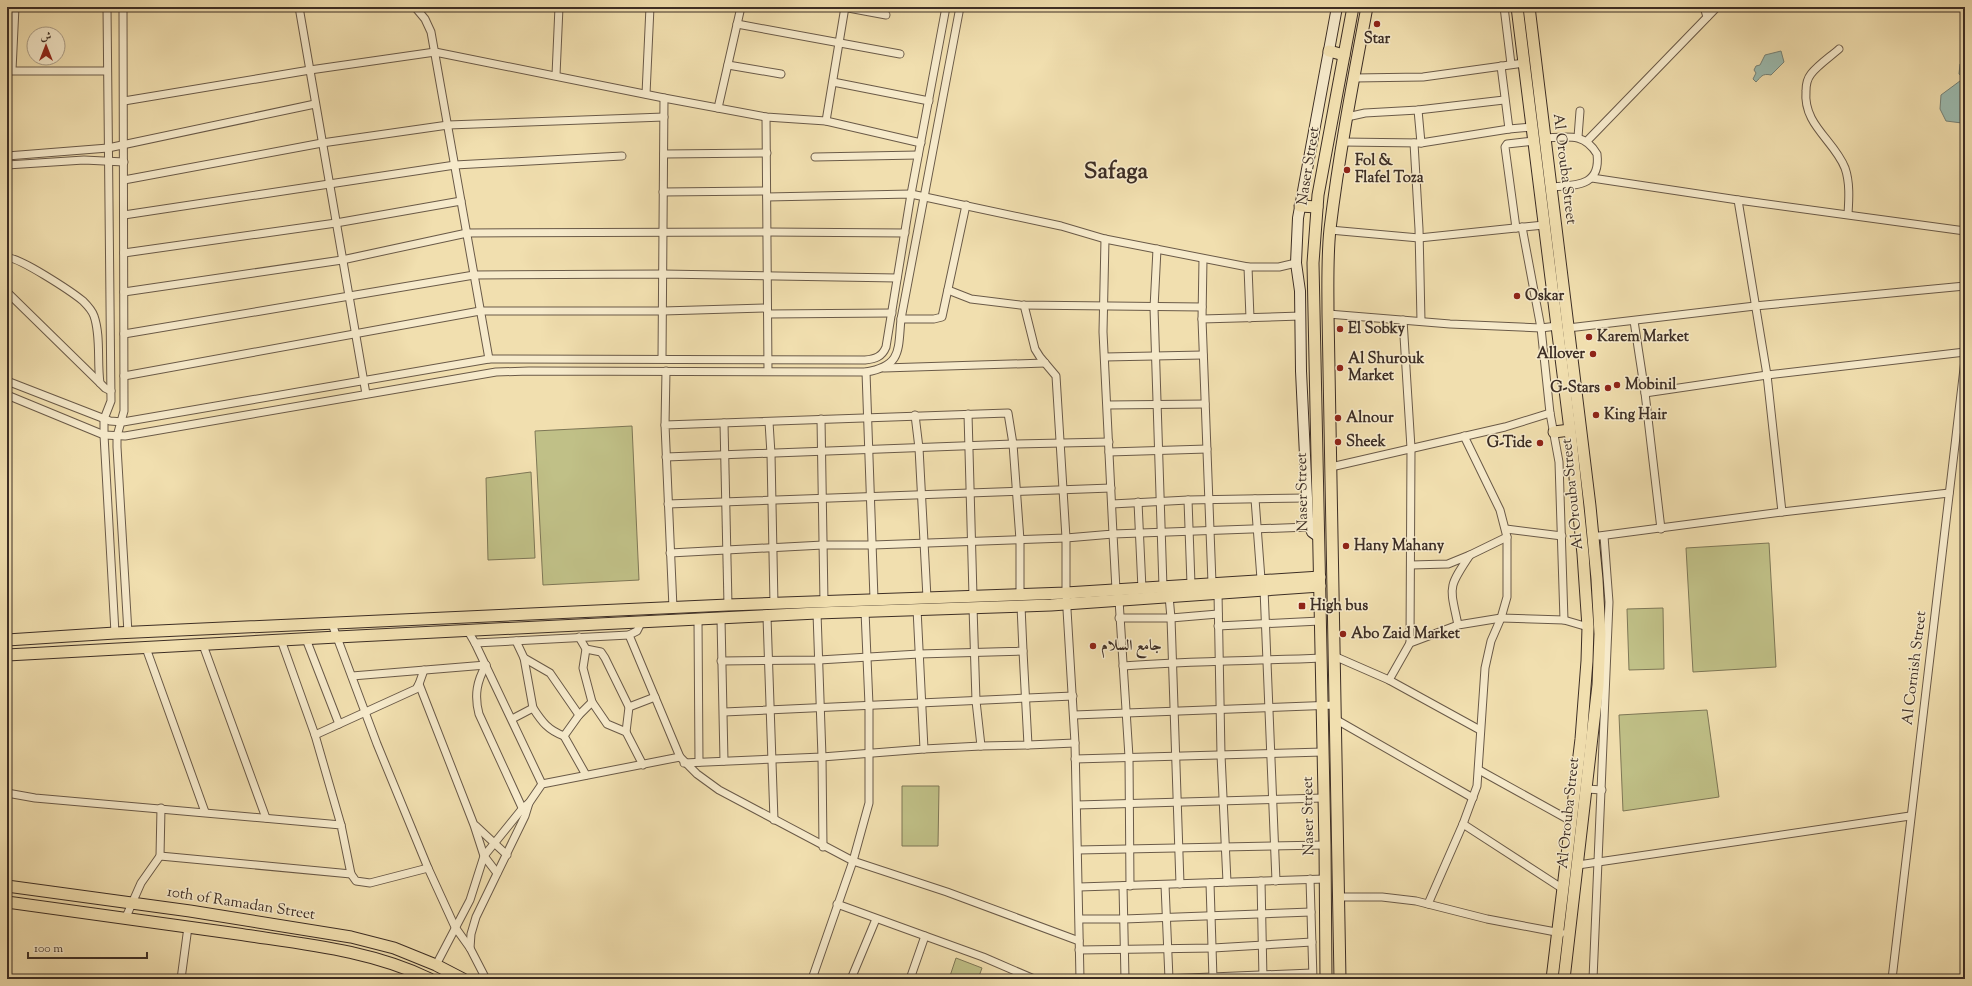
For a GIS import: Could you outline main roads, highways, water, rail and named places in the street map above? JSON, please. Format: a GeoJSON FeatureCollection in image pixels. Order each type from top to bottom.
{"type":"FeatureCollection","features":[{"type":"Feature","properties":{"kind":"main road","name":"Naser Street"},"geometry":{"type":"LineString","coordinates":[[1326,979],[1325,845],[1313,263],[1317,207],[1353,7]]}},
{"type":"Feature","properties":{"kind":"main road","name":"Naser Street"},"geometry":{"type":"LineString","coordinates":[[1340,979],[1328,314],[1330,230],[1342,142],[1367,7]]}},
{"type":"Feature","properties":{"kind":"main road","name":"Al Orouba Street"},"geometry":{"type":"LineString","coordinates":[[1517,7],[1532,127],[1539,140],[1550,187],[1590,506],[1598,536],[1600,634],[1598,685],[1587,789],[1576,814],[1578,865],[1564,979]]}},
{"type":"Feature","properties":{"kind":"main road","name":"Al Orouba Street"},"geometry":{"type":"LineString","coordinates":[[1529,7],[1544,224],[1570,430],[1588,627],[1585,697],[1576,814],[1563,889],[1552,979]]}},
{"type":"Feature","properties":{"kind":"main road"},"geometry":{"type":"LineString","coordinates":[[1329,52],[1344,55]]}},
{"type":"Feature","properties":{"kind":"main road"},"geometry":{"type":"LineString","coordinates":[[1300,206],[1317,207]]}},
{"type":"Feature","properties":{"kind":"main road"},"geometry":{"type":"LineString","coordinates":[[1315,374],[1322,372],[1329,374]]}},
{"type":"Feature","properties":{"kind":"main road"},"geometry":{"type":"LineString","coordinates":[[1316,387],[1322,389],[1329,387]]}},
{"type":"Feature","properties":{"kind":"main road"},"geometry":{"type":"LineString","coordinates":[[1554,432],[1570,430]]}},
{"type":"Feature","properties":{"kind":"main road"},"geometry":{"type":"LineString","coordinates":[[1578,507],[1590,506]]}},
{"type":"Feature","properties":{"kind":"main road"},"geometry":{"type":"LineString","coordinates":[[7,655],[817,613],[1021,606],[1066,598],[1262,584],[1320,582]]}},
{"type":"Feature","properties":{"kind":"main road"},"geometry":{"type":"LineString","coordinates":[[1117,595],[1142,589],[1166,592],[1191,584],[1215,588]]}},
{"type":"Feature","properties":{"kind":"main road"},"geometry":{"type":"LineString","coordinates":[[7,640],[115,633],[874,599],[1020,594],[1066,598]]}},
{"type":"Feature","properties":{"kind":"main road"},"geometry":{"type":"LineString","coordinates":[[1320,636],[1334,636]]}},
{"type":"Feature","properties":{"kind":"main road"},"geometry":{"type":"LineString","coordinates":[[1323,786],[1336,786]]}},
{"type":"Feature","properties":{"kind":"main road","name":"10th of Ramadan Street"},"geometry":{"type":"LineString","coordinates":[[7,886],[130,903],[351,937],[394,948],[436,965],[463,979]]}},
{"type":"Feature","properties":{"kind":"main road","name":"10th of Ramadan Street"},"geometry":{"type":"LineString","coordinates":[[7,902],[126,917],[333,949],[387,962],[430,979]]}},
{"type":"Feature","properties":{"kind":"water"},"geometry":{"type":"Polygon","coordinates":[[[1781,51],[1784,62],[1771,75],[1764,75],[1756,82],[1753,79],[1756,73],[1754,70],[1756,66],[1760,65],[1765,55],[1781,51]]]}},
{"type":"Feature","properties":{"kind":"water"},"geometry":{"type":"Polygon","coordinates":[[[1965,62],[1965,121],[1962,123],[1946,121],[1940,109],[1941,95],[1964,78],[1959,74],[1960,64],[1965,62]]]}},
{"type":"Feature","properties":{"kind":"place","name":"Star"},"geometry":{"type":"Point","coordinates":[1377,24]}},
{"type":"Feature","properties":{"kind":"place","name":"Fol & Flafel Toza"},"geometry":{"type":"Point","coordinates":[1347,170]}},
{"type":"Feature","properties":{"kind":"place","name":"Oskar"},"geometry":{"type":"Point","coordinates":[1517,296]}},
{"type":"Feature","properties":{"kind":"place","name":"El Sobky"},"geometry":{"type":"Point","coordinates":[1340,329]}},
{"type":"Feature","properties":{"kind":"place","name":"Karem Market"},"geometry":{"type":"Point","coordinates":[1589,337]}},
{"type":"Feature","properties":{"kind":"place","name":"Allover"},"geometry":{"type":"Point","coordinates":[1593,354]}},
{"type":"Feature","properties":{"kind":"place","name":"Al Shurouk Market"},"geometry":{"type":"Point","coordinates":[1340,368]}},
{"type":"Feature","properties":{"kind":"place","name":"Mobinil"},"geometry":{"type":"Point","coordinates":[1617,385]}},
{"type":"Feature","properties":{"kind":"place","name":"G-Stars"},"geometry":{"type":"Point","coordinates":[1608,388]}},
{"type":"Feature","properties":{"kind":"place","name":"King Hair"},"geometry":{"type":"Point","coordinates":[1596,415]}},
{"type":"Feature","properties":{"kind":"place","name":"Alnour"},"geometry":{"type":"Point","coordinates":[1338,418]}},
{"type":"Feature","properties":{"kind":"place","name":"Sheek"},"geometry":{"type":"Point","coordinates":[1338,442]}},
{"type":"Feature","properties":{"kind":"place","name":"G-Tide"},"geometry":{"type":"Point","coordinates":[1540,443]}},
{"type":"Feature","properties":{"kind":"place","name":"Hany Mahany"},"geometry":{"type":"Point","coordinates":[1346,546]}},
{"type":"Feature","properties":{"kind":"place","name":"High bus"},"geometry":{"type":"Point","coordinates":[1302,606]}},
{"type":"Feature","properties":{"kind":"place","name":"Abo Zaid Market"},"geometry":{"type":"Point","coordinates":[1343,634]}},
{"type":"Feature","properties":{"kind":"place","name":"جامع السلام"},"geometry":{"type":"Point","coordinates":[1093,646]}},
{"type":"Feature","properties":{"kind":"district","name":"Safaga"},"geometry":{"type":"Point","coordinates":[1116,172]}}]}
